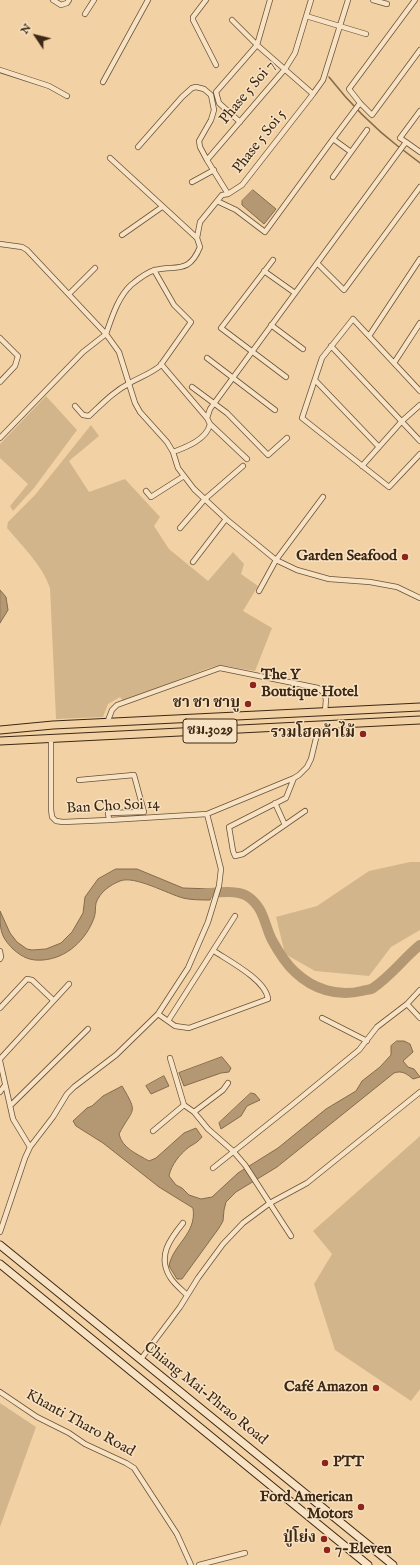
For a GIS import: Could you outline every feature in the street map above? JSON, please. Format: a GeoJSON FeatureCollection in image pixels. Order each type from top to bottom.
{"type":"FeatureCollection","features":[{"type":"Feature","properties":{"kind":"main road","name":"ชม.3029"},"geometry":{"type":"LineString","coordinates":[[0,730],[420,707]]}},
{"type":"Feature","properties":{"kind":"main road","name":"ชม.3029"},"geometry":{"type":"LineString","coordinates":[[0,741],[420,720]]}},
{"type":"Feature","properties":{"kind":"main road","name":"Chiang Mai-Phrao Road"},"geometry":{"type":"LineString","coordinates":[[0,1245],[393,1565]]}},
{"type":"Feature","properties":{"kind":"main road","name":"Chiang Mai-Phrao Road"},"geometry":{"type":"LineString","coordinates":[[0,1264],[368,1565]]}},
{"type":"Feature","properties":{"kind":"street"},"geometry":{"type":"LineString","coordinates":[[53,0],[61,5],[67,4],[69,0]]}},
{"type":"Feature","properties":{"kind":"street"},"geometry":{"type":"LineString","coordinates":[[86,14],[94,0]]}},
{"type":"Feature","properties":{"kind":"street"},"geometry":{"type":"LineString","coordinates":[[103,82],[148,0]]}},
{"type":"Feature","properties":{"kind":"street"},"geometry":{"type":"LineString","coordinates":[[206,0],[194,16],[193,20],[216,65]]}},
{"type":"Feature","properties":{"kind":"street"},"geometry":{"type":"LineString","coordinates":[[240,122],[219,103],[216,92],[257,45],[270,0]]}},
{"type":"Feature","properties":{"kind":"street","name":"Phase 5 Soi 7"},"geometry":{"type":"LineString","coordinates":[[207,160],[285,69],[295,53],[311,0]]}},
{"type":"Feature","properties":{"kind":"street","name":"Phase 5 Soi 5"},"geometry":{"type":"LineString","coordinates":[[106,334],[118,304],[131,285],[154,270],[186,266],[196,257],[200,248],[196,238],[200,222],[222,195],[228,194],[242,185],[323,80],[348,0]]}},
{"type":"Feature","properties":{"kind":"street"},"geometry":{"type":"LineString","coordinates":[[374,0],[386,4]]}},
{"type":"Feature","properties":{"kind":"street"},"geometry":{"type":"LineString","coordinates":[[415,0],[349,89],[372,115],[420,50]]}},
{"type":"Feature","properties":{"kind":"street"},"geometry":{"type":"LineString","coordinates":[[306,16],[366,34]]}},
{"type":"Feature","properties":{"kind":"street"},"geometry":{"type":"LineString","coordinates":[[232,20],[257,45],[313,94]]}},
{"type":"Feature","properties":{"kind":"street"},"geometry":{"type":"LineString","coordinates":[[0,70],[49,86],[67,96]]}},
{"type":"Feature","properties":{"kind":"street"},"geometry":{"type":"LineString","coordinates":[[138,147],[182,97],[192,88],[196,87],[204,89],[211,95],[214,110],[211,120],[199,141],[200,146],[228,194]]}},
{"type":"Feature","properties":{"kind":"street"},"geometry":{"type":"LineString","coordinates":[[216,202],[236,210],[265,232],[360,103]]}},
{"type":"Feature","properties":{"kind":"street"},"geometry":{"type":"LineString","coordinates":[[420,111],[400,138],[405,144],[420,152]]}},
{"type":"Feature","properties":{"kind":"street"},"geometry":{"type":"LineString","coordinates":[[333,176],[366,130]]}},
{"type":"Feature","properties":{"kind":"street"},"geometry":{"type":"LineString","coordinates":[[333,139],[351,152]]}},
{"type":"Feature","properties":{"kind":"street"},"geometry":{"type":"LineString","coordinates":[[207,418],[210,409],[405,144]]}},
{"type":"Feature","properties":{"kind":"street"},"geometry":{"type":"LineString","coordinates":[[110,158],[196,238]]}},
{"type":"Feature","properties":{"kind":"street"},"geometry":{"type":"LineString","coordinates":[[192,182],[214,170]]}},
{"type":"Feature","properties":{"kind":"street"},"geometry":{"type":"LineString","coordinates":[[317,263],[344,290],[420,187]]}},
{"type":"Feature","properties":{"kind":"street"},"geometry":{"type":"LineString","coordinates":[[122,235],[162,207]]}},
{"type":"Feature","properties":{"kind":"street"},"geometry":{"type":"LineString","coordinates":[[0,244],[22,247],[27,250],[106,334],[119,352],[130,383],[135,404],[140,412],[167,442],[173,452],[178,468],[194,489],[226,519],[276,560],[297,570],[329,579],[370,582],[397,587],[418,597],[420,591]]}},
{"type":"Feature","properties":{"kind":"street"},"geometry":{"type":"LineString","coordinates":[[369,336],[420,259]]}},
{"type":"Feature","properties":{"kind":"street"},"geometry":{"type":"LineString","coordinates":[[273,260],[221,328],[286,377]]}},
{"type":"Feature","properties":{"kind":"street"},"geometry":{"type":"LineString","coordinates":[[69,294],[95,268]]}},
{"type":"Feature","properties":{"kind":"street"},"geometry":{"type":"LineString","coordinates":[[75,406],[83,415],[89,416],[108,398],[130,383],[154,371],[161,364],[192,322],[174,305],[154,270]]}},
{"type":"Feature","properties":{"kind":"street"},"geometry":{"type":"LineString","coordinates":[[264,271],[295,293]]}},
{"type":"Feature","properties":{"kind":"street"},"geometry":{"type":"LineString","coordinates":[[420,391],[353,319],[322,358],[302,418],[389,487],[420,454]]}},
{"type":"Feature","properties":{"kind":"street"},"geometry":{"type":"LineString","coordinates":[[394,363],[420,323]]}},
{"type":"Feature","properties":{"kind":"street"},"geometry":{"type":"LineString","coordinates":[[271,325],[303,349]]}},
{"type":"Feature","properties":{"kind":"street"},"geometry":{"type":"LineString","coordinates":[[0,438],[82,352],[106,334]]}},
{"type":"Feature","properties":{"kind":"street"},"geometry":{"type":"LineString","coordinates":[[0,338],[18,356],[15,366],[0,382]]}},
{"type":"Feature","properties":{"kind":"street"},"geometry":{"type":"LineString","coordinates":[[331,346],[420,441]]}},
{"type":"Feature","properties":{"kind":"street"},"geometry":{"type":"LineString","coordinates":[[207,358],[275,410]]}},
{"type":"Feature","properties":{"kind":"street"},"geometry":{"type":"LineString","coordinates":[[161,364],[207,418],[210,424],[247,460]]}},
{"type":"Feature","properties":{"kind":"street"},"geometry":{"type":"LineString","coordinates":[[315,380],[378,447]]}},
{"type":"Feature","properties":{"kind":"street"},"geometry":{"type":"LineString","coordinates":[[192,387],[226,413],[268,455],[286,438]]}},
{"type":"Feature","properties":{"kind":"street"},"geometry":{"type":"LineString","coordinates":[[362,466],[402,421],[420,405]]}},
{"type":"Feature","properties":{"kind":"street"},"geometry":{"type":"LineString","coordinates":[[173,452],[198,440],[209,430],[210,424]]}},
{"type":"Feature","properties":{"kind":"street"},"geometry":{"type":"LineString","coordinates":[[180,528],[205,499],[243,466]]}},
{"type":"Feature","properties":{"kind":"street"},"geometry":{"type":"LineString","coordinates":[[146,491],[151,497],[184,476]]}},
{"type":"Feature","properties":{"kind":"street"},"geometry":{"type":"LineString","coordinates":[[259,591],[276,560],[323,497]]}},
{"type":"Feature","properties":{"kind":"street"},"geometry":{"type":"LineString","coordinates":[[194,562],[226,519]]}},
{"type":"Feature","properties":{"kind":"street"},"geometry":{"type":"LineString","coordinates":[[108,723],[112,710],[118,706],[220,668],[318,688],[323,692],[326,699],[325,712]]}},
{"type":"Feature","properties":{"kind":"street"},"geometry":{"type":"LineString","coordinates":[[305,811],[243,854],[235,856],[229,827],[286,798],[294,778],[306,767],[311,759],[319,726]]}},
{"type":"Feature","properties":{"kind":"street","name":"Ban Cho Soi 14"},"geometry":{"type":"LineString","coordinates":[[50,739],[52,817],[63,822],[207,814],[294,778]]}},
{"type":"Feature","properties":{"kind":"street"},"geometry":{"type":"LineString","coordinates":[[79,780],[134,775],[144,812],[108,813],[109,820]]}},
{"type":"Feature","properties":{"kind":"street"},"geometry":{"type":"LineString","coordinates":[[276,803],[285,825]]}},
{"type":"Feature","properties":{"kind":"street"},"geometry":{"type":"LineString","coordinates":[[0,1232],[30,1147],[53,1117],[67,1094],[116,1054],[158,1014],[188,968],[208,922],[220,886],[221,869],[207,814]]}},
{"type":"Feature","properties":{"kind":"street"},"geometry":{"type":"LineString","coordinates":[[168,1021],[235,916]]}},
{"type":"Feature","properties":{"kind":"street"},"geometry":{"type":"LineString","coordinates":[[0,951],[0,959]]}},
{"type":"Feature","properties":{"kind":"street"},"geometry":{"type":"LineString","coordinates":[[158,1014],[175,1026],[189,1028],[268,999],[267,993],[253,978],[214,951]]}},
{"type":"Feature","properties":{"kind":"street"},"geometry":{"type":"LineString","coordinates":[[0,1008],[27,979],[32,980],[53,1000]]}},
{"type":"Feature","properties":{"kind":"street"},"geometry":{"type":"LineString","coordinates":[[30,1147],[16,1126],[0,1060],[69,984]]}},
{"type":"Feature","properties":{"kind":"street"},"geometry":{"type":"LineString","coordinates":[[213,1168],[359,1050],[377,1027],[407,1004],[420,990]]}},
{"type":"Feature","properties":{"kind":"street"},"geometry":{"type":"LineString","coordinates":[[407,1004],[420,1018]]}},
{"type":"Feature","properties":{"kind":"street"},"geometry":{"type":"LineString","coordinates":[[322,1018],[367,1041]]}},
{"type":"Feature","properties":{"kind":"street"},"geometry":{"type":"LineString","coordinates":[[10,1106],[88,1029]]}},
{"type":"Feature","properties":{"kind":"street"},"geometry":{"type":"LineString","coordinates":[[170,1058],[184,1105],[194,1112],[208,1129],[233,1151],[245,1165],[291,1236]]}},
{"type":"Feature","properties":{"kind":"street"},"geometry":{"type":"LineString","coordinates":[[194,1112],[223,1090],[228,1083]]}},
{"type":"Feature","properties":{"kind":"street"},"geometry":{"type":"LineString","coordinates":[[0,1092],[5,1085]]}},
{"type":"Feature","properties":{"kind":"street"},"geometry":{"type":"LineString","coordinates":[[140,1359],[180,1307],[223,1244],[243,1223],[270,1203],[307,1183],[420,1092]]}},
{"type":"Feature","properties":{"kind":"street"},"geometry":{"type":"LineString","coordinates":[[153,1131],[184,1105]]}},
{"type":"Feature","properties":{"kind":"street"},"geometry":{"type":"LineString","coordinates":[[183,1223],[165,1250],[165,1259],[170,1278],[188,1295]]}},
{"type":"Feature","properties":{"kind":"street","name":"Khanti Tharo Road"},"geometry":{"type":"LineString","coordinates":[[0,1392],[37,1417],[68,1433],[85,1444],[134,1468],[176,1534],[191,1565]]}},
{"type":"Feature","properties":{"kind":"street"},"geometry":{"type":"LineString","coordinates":[[199,1565],[245,1553]]}},
{"type":"Feature","properties":{"kind":"shaded area"},"geometry":{"type":"Polygon","coordinates":[[[253,190],[276,209],[264,224],[242,205],[242,201],[253,190]]]}},
{"type":"Feature","properties":{"kind":"shaded area"},"geometry":{"type":"Polygon","coordinates":[[[46,396],[77,430],[34,488],[13,511],[10,506],[28,484],[0,458],[0,444],[46,396]]]}},
{"type":"Feature","properties":{"kind":"shaded area"},"geometry":{"type":"Polygon","coordinates":[[[91,425],[99,436],[69,461],[89,492],[125,479],[160,517],[154,526],[169,549],[208,581],[233,552],[244,564],[241,574],[258,586],[243,611],[272,628],[255,671],[220,665],[123,701],[120,697],[108,704],[103,717],[56,719],[50,588],[37,564],[7,528],[8,522],[35,495],[91,425]]]}},
{"type":"Feature","properties":{"kind":"shaded area"},"geometry":{"type":"Polygon","coordinates":[[[0,590],[6,597],[8,610],[0,623],[0,590]]]}},
{"type":"Feature","properties":{"kind":"shaded area"},"geometry":{"type":"Polygon","coordinates":[[[410,862],[420,862],[420,930],[391,947],[369,976],[315,971],[285,954],[276,917],[317,906],[369,871],[410,862]]]}},
{"type":"Feature","properties":{"kind":"shaded area"},"geometry":{"type":"Polygon","coordinates":[[[116,869],[137,869],[183,888],[213,889],[210,900],[193,900],[177,896],[142,883],[126,880],[120,881],[109,887],[100,895],[96,903],[94,918],[86,934],[68,952],[52,959],[35,960],[24,957],[13,949],[5,940],[1,928],[0,911],[10,933],[17,942],[27,949],[46,949],[61,943],[72,932],[83,913],[85,897],[98,879],[116,869]]]}},
{"type":"Feature","properties":{"kind":"shaded area"},"geometry":{"type":"Polygon","coordinates":[[[397,1041],[404,1041],[410,1044],[413,1052],[403,1061],[408,1067],[414,1069],[420,1077],[413,1079],[402,1072],[394,1073],[277,1167],[236,1192],[226,1202],[223,1221],[219,1228],[182,1279],[177,1279],[169,1266],[171,1258],[192,1225],[193,1208],[159,1187],[103,1143],[76,1126],[73,1121],[103,1096],[122,1086],[131,1102],[132,1107],[131,1115],[119,1134],[123,1143],[131,1150],[149,1161],[156,1158],[184,1133],[196,1128],[202,1137],[179,1156],[169,1176],[176,1185],[182,1188],[189,1195],[201,1199],[212,1197],[238,1173],[278,1148],[326,1109],[356,1091],[362,1081],[380,1067],[391,1055],[391,1046],[397,1041]]]}},
{"type":"Feature","properties":{"kind":"shaded area"},"geometry":{"type":"Polygon","coordinates":[[[222,1057],[231,1068],[229,1072],[221,1073],[184,1086],[179,1073],[222,1057]]]}},
{"type":"Feature","properties":{"kind":"shaded area"},"geometry":{"type":"Polygon","coordinates":[[[164,1076],[169,1086],[151,1094],[146,1086],[164,1076]]]}},
{"type":"Feature","properties":{"kind":"shaded area"},"geometry":{"type":"Polygon","coordinates":[[[251,1093],[255,1094],[260,1100],[247,1106],[241,1116],[221,1129],[219,1123],[251,1093]]]}},
{"type":"Feature","properties":{"kind":"shaded area"},"geometry":{"type":"Polygon","coordinates":[[[420,1136],[420,1389],[411,1401],[335,1350],[314,1284],[332,1254],[313,1231],[420,1136]]]}},
{"type":"Feature","properties":{"kind":"shaded area"},"geometry":{"type":"Polygon","coordinates":[[[0,1403],[36,1427],[0,1527],[0,1403]]]}},
{"type":"Feature","properties":{"kind":"waterway"},"geometry":{"type":"LineString","coordinates":[[329,77],[362,115],[400,148]]}},
{"type":"Feature","properties":{"kind":"waterway"},"geometry":{"type":"LineString","coordinates":[[403,150],[420,163]]}},
{"type":"Feature","properties":{"kind":"waterway"},"geometry":{"type":"LineString","coordinates":[[200,894],[231,892],[242,894],[253,900],[263,916],[272,940],[288,965],[302,978],[326,990],[353,993],[372,989],[386,978],[420,945]]}},
{"type":"Feature","properties":{"kind":"place","name":"Garden Seafood"},"geometry":{"type":"Point","coordinates":[405,557]}},
{"type":"Feature","properties":{"kind":"place","name":"The Y Boutique Hotel"},"geometry":{"type":"Point","coordinates":[253,685]}},
{"type":"Feature","properties":{"kind":"place","name":"ชา ชา ชาบู"},"geometry":{"type":"Point","coordinates":[248,704]}},
{"type":"Feature","properties":{"kind":"place","name":"รวมโฮคค้าไม้"},"geometry":{"type":"Point","coordinates":[363,734]}},
{"type":"Feature","properties":{"kind":"place","name":"Café Amazon"},"geometry":{"type":"Point","coordinates":[376,1388]}},
{"type":"Feature","properties":{"kind":"place","name":"PTT"},"geometry":{"type":"Point","coordinates":[325,1463]}},
{"type":"Feature","properties":{"kind":"place","name":"Ford American Motors"},"geometry":{"type":"Point","coordinates":[361,1507]}},
{"type":"Feature","properties":{"kind":"place","name":"ปู่โย่ง"},"geometry":{"type":"Point","coordinates":[324,1539]}},
{"type":"Feature","properties":{"kind":"place","name":"7-Eleven"},"geometry":{"type":"Point","coordinates":[327,1550]}}]}
